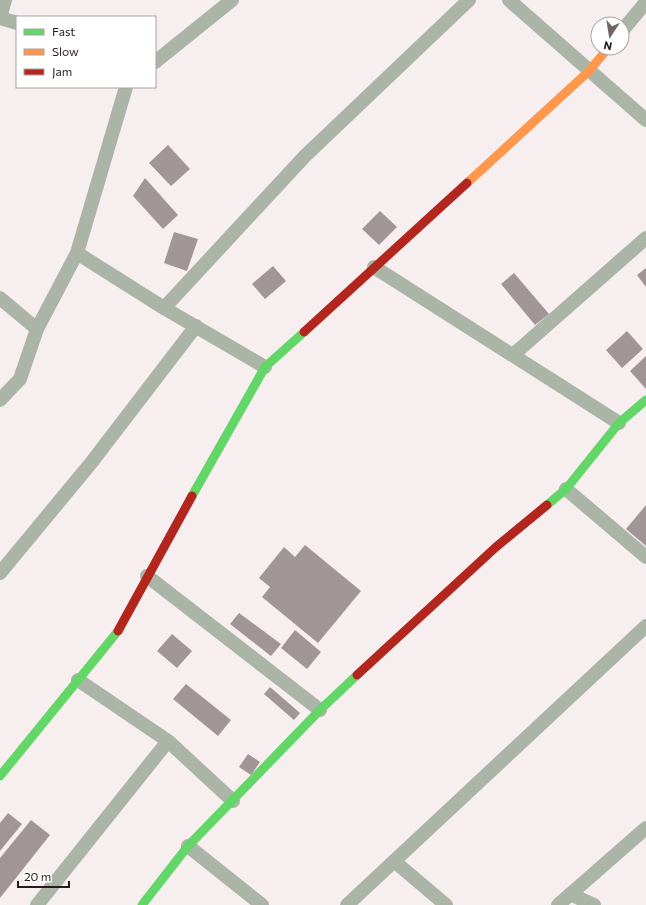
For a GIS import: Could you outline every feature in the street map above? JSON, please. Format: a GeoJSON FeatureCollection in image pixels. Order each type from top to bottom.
{"type":"FeatureCollection","features":[{"type":"Feature","properties":{"kind":"street"},"geometry":{"type":"LineString","coordinates":[[5,0],[0,18],[16,23]]}},
{"type":"Feature","properties":{"kind":"street"},"geometry":{"type":"LineString","coordinates":[[156,61],[232,0]]}},
{"type":"Feature","properties":{"kind":"street"},"geometry":{"type":"LineString","coordinates":[[164,308],[305,156],[468,0]]}},
{"type":"Feature","properties":{"kind":"street"},"geometry":{"type":"LineString","coordinates":[[509,0],[646,120]]}},
{"type":"Feature","properties":{"kind":"street"},"geometry":{"type":"LineString","coordinates":[[630,21],[646,2]]}},
{"type":"Feature","properties":{"kind":"street"},"geometry":{"type":"LineString","coordinates":[[0,776],[120,628],[147,576],[265,367],[589,71],[601,56]]}},
{"type":"Feature","properties":{"kind":"street"},"geometry":{"type":"LineString","coordinates":[[0,400],[20,379],[37,329],[77,253],[126,88]]}},
{"type":"Feature","properties":{"kind":"street"},"geometry":{"type":"LineString","coordinates":[[513,355],[646,238]]}},
{"type":"Feature","properties":{"kind":"street"},"geometry":{"type":"LineString","coordinates":[[77,253],[164,308],[265,367]]}},
{"type":"Feature","properties":{"kind":"street"},"geometry":{"type":"LineString","coordinates":[[374,267],[619,423]]}},
{"type":"Feature","properties":{"kind":"street"},"geometry":{"type":"LineString","coordinates":[[0,298],[37,329]]}},
{"type":"Feature","properties":{"kind":"street"},"geometry":{"type":"LineString","coordinates":[[0,573],[91,463],[196,326]]}},
{"type":"Feature","properties":{"kind":"street"},"geometry":{"type":"LineString","coordinates":[[142,905],[188,846],[320,710],[496,546],[566,489],[619,423],[646,400]]}},
{"type":"Feature","properties":{"kind":"street"},"geometry":{"type":"LineString","coordinates":[[566,489],[646,557]]}},
{"type":"Feature","properties":{"kind":"street"},"geometry":{"type":"LineString","coordinates":[[147,576],[320,710]]}},
{"type":"Feature","properties":{"kind":"street"},"geometry":{"type":"LineString","coordinates":[[347,905],[646,626]]}},
{"type":"Feature","properties":{"kind":"street"},"geometry":{"type":"LineString","coordinates":[[78,680],[168,741],[233,801]]}},
{"type":"Feature","properties":{"kind":"street"},"geometry":{"type":"LineString","coordinates":[[37,905],[168,741]]}},
{"type":"Feature","properties":{"kind":"street"},"geometry":{"type":"LineString","coordinates":[[558,905],[646,828]]}},
{"type":"Feature","properties":{"kind":"street"},"geometry":{"type":"LineString","coordinates":[[188,846],[262,905]]}},
{"type":"Feature","properties":{"kind":"street"},"geometry":{"type":"LineString","coordinates":[[394,861],[446,905]]}},
{"type":"Feature","properties":{"kind":"street"},"geometry":{"type":"LineString","coordinates":[[570,894],[594,905]]}},
{"type":"Feature","properties":{"kind":"building"},"geometry":{"type":"Polygon","coordinates":[[[168,145],[190,169],[171,186],[149,163],[168,145]]]}},
{"type":"Feature","properties":{"kind":"building"},"geometry":{"type":"Polygon","coordinates":[[[145,178],[178,215],[163,229],[133,196],[145,178]]]}},
{"type":"Feature","properties":{"kind":"building"},"geometry":{"type":"Polygon","coordinates":[[[380,211],[397,227],[379,245],[362,229],[380,211]]]}},
{"type":"Feature","properties":{"kind":"building"},"geometry":{"type":"Polygon","coordinates":[[[174,232],[198,239],[187,271],[164,263],[174,232]]]}},
{"type":"Feature","properties":{"kind":"building"},"geometry":{"type":"Polygon","coordinates":[[[273,266],[286,281],[265,299],[252,284],[273,266]]]}},
{"type":"Feature","properties":{"kind":"building"},"geometry":{"type":"Polygon","coordinates":[[[646,268],[646,287],[637,275],[646,268]]]}},
{"type":"Feature","properties":{"kind":"building"},"geometry":{"type":"Polygon","coordinates":[[[514,273],[549,314],[535,325],[501,284],[514,273]]]}},
{"type":"Feature","properties":{"kind":"building"},"geometry":{"type":"Polygon","coordinates":[[[627,331],[643,349],[622,368],[606,350],[627,331]]]}},
{"type":"Feature","properties":{"kind":"building"},"geometry":{"type":"Polygon","coordinates":[[[646,356],[646,389],[630,371],[646,356]]]}},
{"type":"Feature","properties":{"kind":"building"},"geometry":{"type":"Polygon","coordinates":[[[646,505],[646,546],[626,529],[646,505]]]}},
{"type":"Feature","properties":{"kind":"building"},"geometry":{"type":"Polygon","coordinates":[[[305,545],[361,591],[318,643],[262,597],[270,587],[259,578],[284,547],[295,557],[305,545]]]}},
{"type":"Feature","properties":{"kind":"building"},"geometry":{"type":"Polygon","coordinates":[[[239,613],[281,644],[271,656],[230,624],[239,613]]]}},
{"type":"Feature","properties":{"kind":"building"},"geometry":{"type":"Polygon","coordinates":[[[295,630],[321,652],[307,669],[281,648],[295,630]]]}},
{"type":"Feature","properties":{"kind":"building"},"geometry":{"type":"Polygon","coordinates":[[[172,634],[192,651],[177,668],[157,651],[172,634]]]}},
{"type":"Feature","properties":{"kind":"building"},"geometry":{"type":"Polygon","coordinates":[[[186,684],[231,720],[218,736],[173,699],[186,684]]]}},
{"type":"Feature","properties":{"kind":"building"},"geometry":{"type":"Polygon","coordinates":[[[270,687],[300,713],[294,720],[264,694],[270,687]]]}},
{"type":"Feature","properties":{"kind":"building"},"geometry":{"type":"Polygon","coordinates":[[[248,754],[260,762],[251,775],[239,767],[248,754]]]}},
{"type":"Feature","properties":{"kind":"building"},"geometry":{"type":"Polygon","coordinates":[[[8,813],[22,824],[0,851],[0,823],[8,813]]]}},
{"type":"Feature","properties":{"kind":"building"},"geometry":{"type":"Polygon","coordinates":[[[31,820],[50,835],[0,898],[0,858],[31,820]]]}},
{"type":"Feature","properties":{"kind":"traffic: fast"},"geometry":{"type":"LineString","coordinates":[[192,496],[265,367],[304,332]]}},
{"type":"Feature","properties":{"kind":"traffic: fast"},"geometry":{"type":"LineString","coordinates":[[547,505],[566,489],[619,423],[646,400]]}},
{"type":"Feature","properties":{"kind":"traffic: fast"},"geometry":{"type":"LineString","coordinates":[[0,776],[118,631]]}},
{"type":"Feature","properties":{"kind":"traffic: fast"},"geometry":{"type":"LineString","coordinates":[[142,905],[188,846],[320,710],[357,675]]}},
{"type":"Feature","properties":{"kind":"traffic: slow"},"geometry":{"type":"LineString","coordinates":[[467,183],[589,71],[601,56]]}},
{"type":"Feature","properties":{"kind":"traffic: jam"},"geometry":{"type":"LineString","coordinates":[[304,332],[467,183]]}},
{"type":"Feature","properties":{"kind":"traffic: jam"},"geometry":{"type":"LineString","coordinates":[[118,631],[192,496]]}},
{"type":"Feature","properties":{"kind":"traffic: jam"},"geometry":{"type":"LineString","coordinates":[[357,675],[496,547],[547,505]]}}]}
